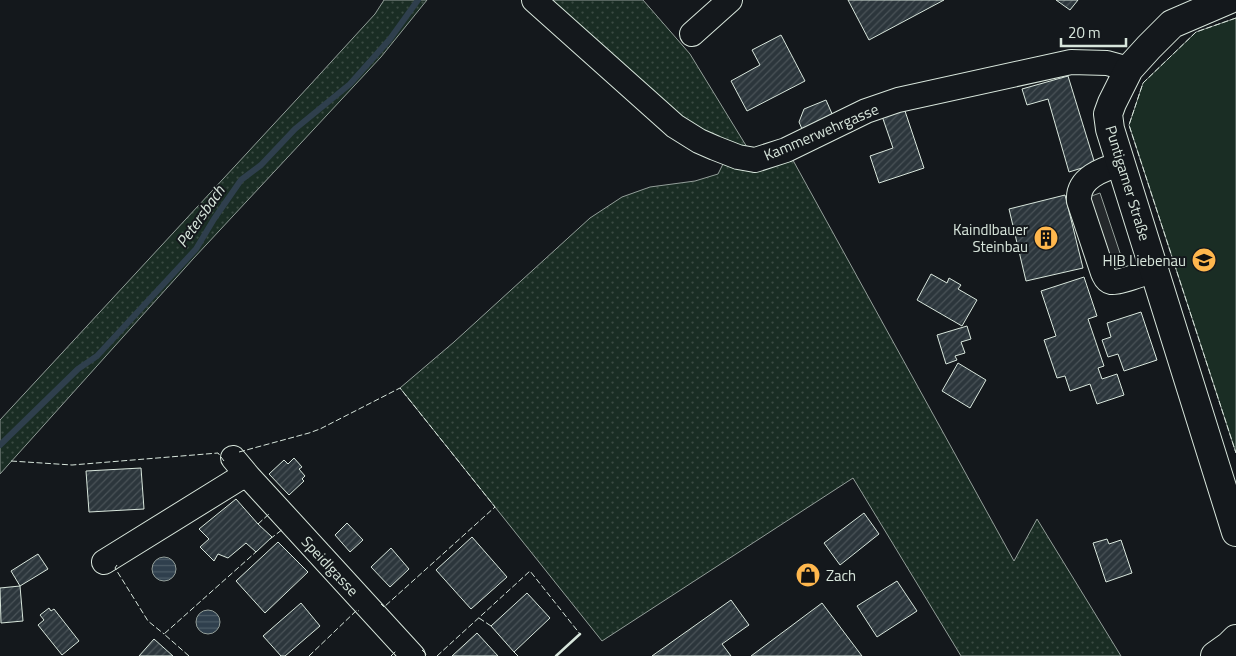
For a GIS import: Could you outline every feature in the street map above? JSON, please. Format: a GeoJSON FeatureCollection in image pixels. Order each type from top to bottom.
{"type":"FeatureCollection","features":[{"type":"Feature","properties":{"kind":"main road","name":"Puntigamer Straße"},"geometry":{"type":"LineString","coordinates":[[1228,0],[1172,24],[1129,69],[1108,114],[1110,129],[1236,532]]}},
{"type":"Feature","properties":{"kind":"main road"},"geometry":{"type":"LineString","coordinates":[[1215,656],[1236,639]]}},
{"type":"Feature","properties":{"kind":"street","name":"Kammerwehrgasse"},"geometry":{"type":"LineString","coordinates":[[534,0],[675,126],[698,141],[748,160],[755,160],[786,150],[866,111],[898,100],[1071,62],[1107,63],[1129,69]]}},
{"type":"Feature","properties":{"kind":"street"},"geometry":{"type":"LineString","coordinates":[[692,34],[730,0]]}},
{"type":"Feature","properties":{"kind":"street"},"geometry":{"type":"LineString","coordinates":[[1121,164],[1101,170],[1091,177],[1082,187],[1079,201],[1106,280],[1110,282],[1125,279],[1154,270]]}},
{"type":"Feature","properties":{"kind":"street","name":"Speidlgasse"},"geometry":{"type":"LineString","coordinates":[[233,458],[413,656]]}},
{"type":"Feature","properties":{"kind":"street"},"geometry":{"type":"LineString","coordinates":[[104,562],[238,479],[248,476]]}},
{"type":"Feature","properties":{"kind":"green space"},"geometry":{"type":"Polygon","coordinates":[[[384,0],[427,0],[381,57],[193,259],[0,474],[0,420],[375,14],[384,0]]]}},
{"type":"Feature","properties":{"kind":"green space"},"geometry":{"type":"Polygon","coordinates":[[[544,0],[643,0],[690,54],[750,152],[683,125],[544,0]]]}},
{"type":"Feature","properties":{"kind":"green space","name":"HIB Liebenau"},"geometry":{"type":"Polygon","coordinates":[[[1236,18],[1236,453],[1129,125],[1143,83],[1196,32],[1236,18]]]}},
{"type":"Feature","properties":{"kind":"green space"},"geometry":{"type":"Polygon","coordinates":[[[789,153],[1014,561],[1037,519],[1121,656],[961,656],[853,478],[602,641],[400,388],[454,342],[590,218],[622,197],[650,187],[695,181],[718,174],[725,160],[789,153]]]}},
{"type":"Feature","properties":{"kind":"shaded area"},"geometry":{"type":"Polygon","coordinates":[[[1100,193],[1124,265],[1106,271],[1083,199],[1100,193]]]}},
{"type":"Feature","properties":{"kind":"water"},"geometry":{"type":"Polygon","coordinates":[[[164,557],[169,558],[175,564],[175,574],[169,580],[164,581],[159,580],[153,574],[152,569],[153,564],[159,558],[164,557]]]}},
{"type":"Feature","properties":{"kind":"water"},"geometry":{"type":"Polygon","coordinates":[[[208,610],[217,613],[220,622],[217,631],[208,634],[199,631],[196,622],[199,613],[208,610]]]}},
{"type":"Feature","properties":{"kind":"building"},"geometry":{"type":"Polygon","coordinates":[[[848,0],[944,0],[869,40],[848,0]]]}},
{"type":"Feature","properties":{"kind":"building"},"geometry":{"type":"Polygon","coordinates":[[[1056,0],[1078,0],[1070,10],[1056,0]]]}},
{"type":"Feature","properties":{"kind":"building"},"geometry":{"type":"Polygon","coordinates":[[[781,35],[805,81],[747,111],[731,81],[760,65],[752,50],[781,35]]]}},
{"type":"Feature","properties":{"kind":"building"},"geometry":{"type":"Polygon","coordinates":[[[1068,76],[1095,164],[1069,172],[1048,99],[1027,105],[1022,89],[1068,76]]]}},
{"type":"Feature","properties":{"kind":"building"},"geometry":{"type":"Polygon","coordinates":[[[826,100],[833,116],[802,129],[799,122],[804,109],[826,100]]]}},
{"type":"Feature","properties":{"kind":"building"},"geometry":{"type":"Polygon","coordinates":[[[904,108],[924,168],[879,183],[870,156],[893,148],[882,116],[904,108]]]}},
{"type":"Feature","properties":{"kind":"building","name":"Kaindlbauer Steinbau"},"geometry":{"type":"Polygon","coordinates":[[[1065,195],[1083,268],[1026,281],[1009,209],[1065,195]]]}},
{"type":"Feature","properties":{"kind":"building"},"geometry":{"type":"Polygon","coordinates":[[[931,274],[947,283],[949,278],[961,285],[958,289],[977,300],[962,326],[917,300],[931,274]]]}},
{"type":"Feature","properties":{"kind":"building"},"geometry":{"type":"Polygon","coordinates":[[[1084,277],[1097,316],[1088,319],[1104,366],[1098,368],[1102,379],[1117,374],[1124,395],[1097,404],[1090,384],[1070,391],[1065,376],[1057,378],[1044,340],[1056,336],[1041,291],[1084,277]]]}},
{"type":"Feature","properties":{"kind":"building"},"geometry":{"type":"Polygon","coordinates":[[[1141,312],[1157,360],[1124,371],[1118,354],[1108,357],[1102,340],[1111,337],[1107,323],[1141,312]]]}},
{"type":"Feature","properties":{"kind":"building"},"geometry":{"type":"Polygon","coordinates":[[[967,326],[971,339],[961,342],[965,353],[955,356],[957,360],[946,364],[937,335],[967,326]]]}},
{"type":"Feature","properties":{"kind":"building"},"geometry":{"type":"Polygon","coordinates":[[[958,363],[986,380],[970,408],[942,391],[958,363]]]}},
{"type":"Feature","properties":{"kind":"building"},"geometry":{"type":"Polygon","coordinates":[[[294,458],[302,467],[299,469],[305,476],[302,479],[304,481],[289,495],[269,474],[284,460],[288,464],[294,458]]]}},
{"type":"Feature","properties":{"kind":"building"},"geometry":{"type":"Polygon","coordinates":[[[141,468],[144,509],[89,512],[86,471],[141,468]]]}},
{"type":"Feature","properties":{"kind":"building"},"geometry":{"type":"Polygon","coordinates":[[[236,499],[272,537],[256,552],[246,543],[228,558],[218,554],[214,561],[200,547],[209,539],[199,529],[236,499]]]}},
{"type":"Feature","properties":{"kind":"building"},"geometry":{"type":"Polygon","coordinates":[[[864,513],[879,534],[840,565],[824,543],[864,513]]]}},
{"type":"Feature","properties":{"kind":"building"},"geometry":{"type":"Polygon","coordinates":[[[347,523],[363,540],[350,552],[335,535],[347,523]]]}},
{"type":"Feature","properties":{"kind":"building"},"geometry":{"type":"Polygon","coordinates":[[[472,537],[507,577],[471,609],[436,570],[472,537]]]}},
{"type":"Feature","properties":{"kind":"building"},"geometry":{"type":"Polygon","coordinates":[[[1107,539],[1109,544],[1121,540],[1132,573],[1106,582],[1093,543],[1107,539]]]}},
{"type":"Feature","properties":{"kind":"building"},"geometry":{"type":"Polygon","coordinates":[[[278,542],[308,572],[265,613],[236,581],[278,542]]]}},
{"type":"Feature","properties":{"kind":"building"},"geometry":{"type":"Polygon","coordinates":[[[391,548],[409,569],[390,587],[371,567],[391,548]]]}},
{"type":"Feature","properties":{"kind":"building"},"geometry":{"type":"Polygon","coordinates":[[[38,554],[48,569],[20,586],[11,571],[38,554]]]}},
{"type":"Feature","properties":{"kind":"building"},"geometry":{"type":"Polygon","coordinates":[[[897,581],[917,611],[877,637],[857,606],[897,581]]]}},
{"type":"Feature","properties":{"kind":"building"},"geometry":{"type":"Polygon","coordinates":[[[20,586],[23,621],[1,623],[0,588],[20,586]]]}},
{"type":"Feature","properties":{"kind":"building"},"geometry":{"type":"Polygon","coordinates":[[[527,593],[550,618],[514,652],[491,626],[527,593]]]}},
{"type":"Feature","properties":{"kind":"building"},"geometry":{"type":"Polygon","coordinates":[[[731,600],[749,625],[722,644],[731,656],[652,656],[731,600]]]}},
{"type":"Feature","properties":{"kind":"building"},"geometry":{"type":"Polygon","coordinates":[[[301,603],[320,626],[285,656],[281,656],[263,636],[301,603]]]}},
{"type":"Feature","properties":{"kind":"building"},"geometry":{"type":"Polygon","coordinates":[[[822,603],[862,656],[751,656],[822,603]]]}},
{"type":"Feature","properties":{"kind":"building"},"geometry":{"type":"Polygon","coordinates":[[[49,608],[51,611],[54,609],[79,641],[62,655],[38,625],[44,620],[40,615],[49,608]]]}},
{"type":"Feature","properties":{"kind":"building"},"geometry":{"type":"Polygon","coordinates":[[[477,633],[498,656],[452,656],[477,633]]]}},
{"type":"Feature","properties":{"kind":"building"},"geometry":{"type":"Polygon","coordinates":[[[154,639],[173,656],[139,656],[154,639]]]}},
{"type":"Feature","properties":{"kind":"waterway","name":"Petersbach"},"geometry":{"type":"LineString","coordinates":[[0,445],[78,369],[97,356],[196,249],[241,180],[261,165],[295,129],[350,84],[390,39],[418,0]]}},
{"type":"Feature","properties":{"kind":"fence"},"geometry":{"type":"LineString","coordinates":[[1236,18],[1196,32],[1143,83],[1129,125],[1236,453]]}},
{"type":"Feature","properties":{"kind":"fence"},"geometry":{"type":"LineString","coordinates":[[239,452],[320,429],[400,388],[495,507],[384,607],[381,604]]}},
{"type":"Feature","properties":{"kind":"fence"},"geometry":{"type":"LineString","coordinates":[[11,461],[72,465],[218,453],[224,461]]}},
{"type":"Feature","properties":{"kind":"fence"},"geometry":{"type":"LineString","coordinates":[[258,524],[268,513]]}},
{"type":"Feature","properties":{"kind":"fence"},"geometry":{"type":"LineString","coordinates":[[270,539],[283,529]]}},
{"type":"Feature","properties":{"kind":"fence"},"geometry":{"type":"LineString","coordinates":[[189,656],[164,634],[257,551]]}},
{"type":"Feature","properties":{"kind":"fence"},"geometry":{"type":"LineString","coordinates":[[117,565],[115,568],[148,621],[164,634]]}},
{"type":"Feature","properties":{"kind":"fence"},"geometry":{"type":"LineString","coordinates":[[437,656],[530,571],[580,634]]}},
{"type":"Feature","properties":{"kind":"fence"},"geometry":{"type":"LineString","coordinates":[[309,656],[357,610],[359,611]]}},
{"type":"Feature","properties":{"kind":"fence"},"geometry":{"type":"LineString","coordinates":[[479,618],[491,626]]}},
{"type":"Feature","properties":{"kind":"fence"},"geometry":{"type":"LineString","coordinates":[[422,650],[428,656]]}},
{"type":"Feature","properties":{"kind":"fence"},"geometry":{"type":"LineString","coordinates":[[391,656],[397,652]]}},
{"type":"Feature","properties":{"kind":"fence"},"geometry":{"type":"LineString","coordinates":[[514,652],[518,656]]}},
{"type":"Feature","properties":{"kind":"wall"},"geometry":{"type":"LineString","coordinates":[[556,656],[580,634]]}},
{"type":"Feature","properties":{"kind":"place","name":"Kaindlbauer Steinbau"},"geometry":{"type":"Point","coordinates":[1046,238]}},
{"type":"Feature","properties":{"kind":"place","name":"HIB Liebenau"},"geometry":{"type":"Point","coordinates":[1204,260]}},
{"type":"Feature","properties":{"kind":"place","name":"Zach"},"geometry":{"type":"Point","coordinates":[808,575]}}]}
